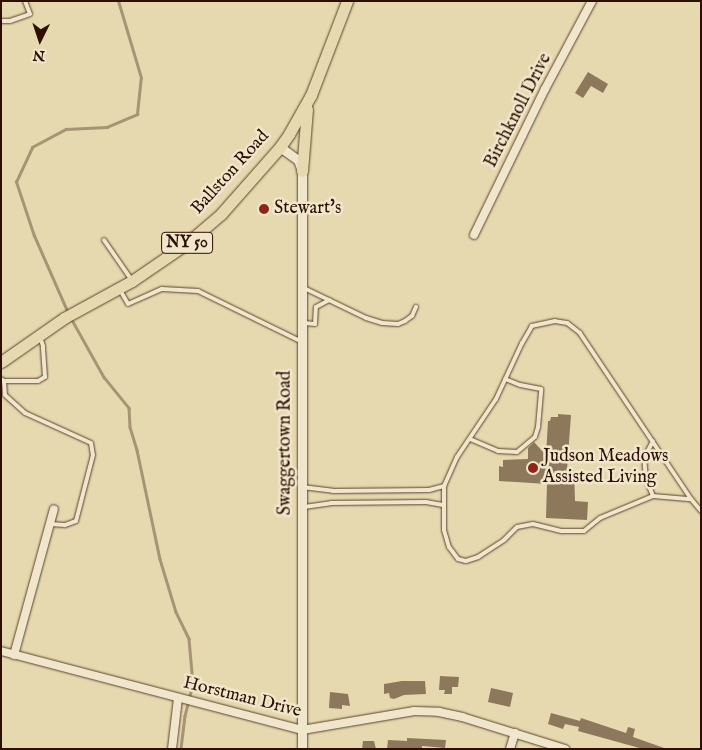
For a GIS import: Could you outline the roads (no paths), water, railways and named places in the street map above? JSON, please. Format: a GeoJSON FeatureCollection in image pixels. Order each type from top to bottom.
{"type":"FeatureCollection","features":[{"type":"Feature","properties":{"kind":"main road","name":"Ballston Road"},"geometry":{"type":"LineString","coordinates":[[1,362],[69,315],[132,281],[206,228],[280,147],[311,95],[347,1]]}},
{"type":"Feature","properties":{"kind":"main road"},"geometry":{"type":"LineString","coordinates":[[302,170],[305,114],[311,95]]}},
{"type":"Feature","properties":{"kind":"street","name":"Birchknoll Drive"},"geometry":{"type":"LineString","coordinates":[[474,235],[545,89],[592,1]]}},
{"type":"Feature","properties":{"kind":"street"},"geometry":{"type":"LineString","coordinates":[[280,147],[298,160],[302,170]]}},
{"type":"Feature","properties":{"kind":"street","name":"Swaggertown Road"},"geometry":{"type":"LineString","coordinates":[[302,170],[302,749]]}},
{"type":"Feature","properties":{"kind":"street"},"geometry":{"type":"LineString","coordinates":[[14,655],[54,509]]}},
{"type":"Feature","properties":{"kind":"street","name":"Horstman Drive"},"geometry":{"type":"LineString","coordinates":[[1,651],[302,730],[414,711],[431,712],[462,716],[565,749]]}},
{"type":"Feature","properties":{"kind":"street"},"geometry":{"type":"LineString","coordinates":[[172,749],[178,698]]}},
{"type":"Feature","properties":{"kind":"street"},"geometry":{"type":"LineString","coordinates":[[510,749],[515,733]]}},
{"type":"Feature","properties":{"kind":"lane"},"geometry":{"type":"LineString","coordinates":[[1,21],[10,21],[30,14],[25,1]]}},
{"type":"Feature","properties":{"kind":"lane"},"geometry":{"type":"LineString","coordinates":[[104,240],[132,281]]}},
{"type":"Feature","properties":{"kind":"lane"},"geometry":{"type":"LineString","coordinates":[[302,287],[366,318],[398,324],[412,316],[416,307]]}},
{"type":"Feature","properties":{"kind":"lane"},"geometry":{"type":"LineString","coordinates":[[119,288],[128,304],[162,289],[198,291],[302,342]]}},
{"type":"Feature","properties":{"kind":"lane"},"geometry":{"type":"LineString","coordinates":[[302,324],[314,324],[316,307],[329,300]]}},
{"type":"Feature","properties":{"kind":"lane"},"geometry":{"type":"LineString","coordinates":[[691,499],[653,496],[600,518],[584,531],[562,531],[533,524],[517,528],[504,540],[478,557],[466,561],[458,559],[449,547],[444,530],[444,486],[457,457],[496,399],[532,326],[555,321],[568,323],[580,333],[691,499],[701,511]]}},
{"type":"Feature","properties":{"kind":"lane"},"geometry":{"type":"LineString","coordinates":[[39,335],[43,346],[44,377],[38,381],[2,380],[5,394],[26,413],[91,443],[93,455],[76,521],[65,525],[50,524]]}},
{"type":"Feature","properties":{"kind":"lane"},"geometry":{"type":"LineString","coordinates":[[470,439],[498,451],[517,452],[535,437],[538,427],[541,389],[520,385],[505,379]]}},
{"type":"Feature","properties":{"kind":"lane"},"geometry":{"type":"LineString","coordinates":[[653,441],[644,458],[646,479],[653,496]]}},
{"type":"Feature","properties":{"kind":"lane"},"geometry":{"type":"LineString","coordinates":[[302,487],[333,491],[429,490],[444,486]]}},
{"type":"Feature","properties":{"kind":"lane"},"geometry":{"type":"LineString","coordinates":[[302,507],[330,503],[426,502],[443,505]]}},
{"type":"Feature","properties":{"kind":"waterway"},"geometry":{"type":"LineString","coordinates":[[67,311],[34,236],[16,182],[32,147],[66,129],[107,127],[137,114],[141,78],[118,1]]}},
{"type":"Feature","properties":{"kind":"waterway"},"geometry":{"type":"LineString","coordinates":[[71,318],[104,377],[129,408],[130,427],[137,450],[160,559],[176,612],[189,639],[193,684],[185,716],[181,749]]}},
{"type":"Feature","properties":{"kind":"place","name":"Stewart's"},"geometry":{"type":"Point","coordinates":[264,209]}},
{"type":"Feature","properties":{"kind":"place","name":"Judson Meadows Assisted Living"},"geometry":{"type":"Point","coordinates":[533,468]}}]}
